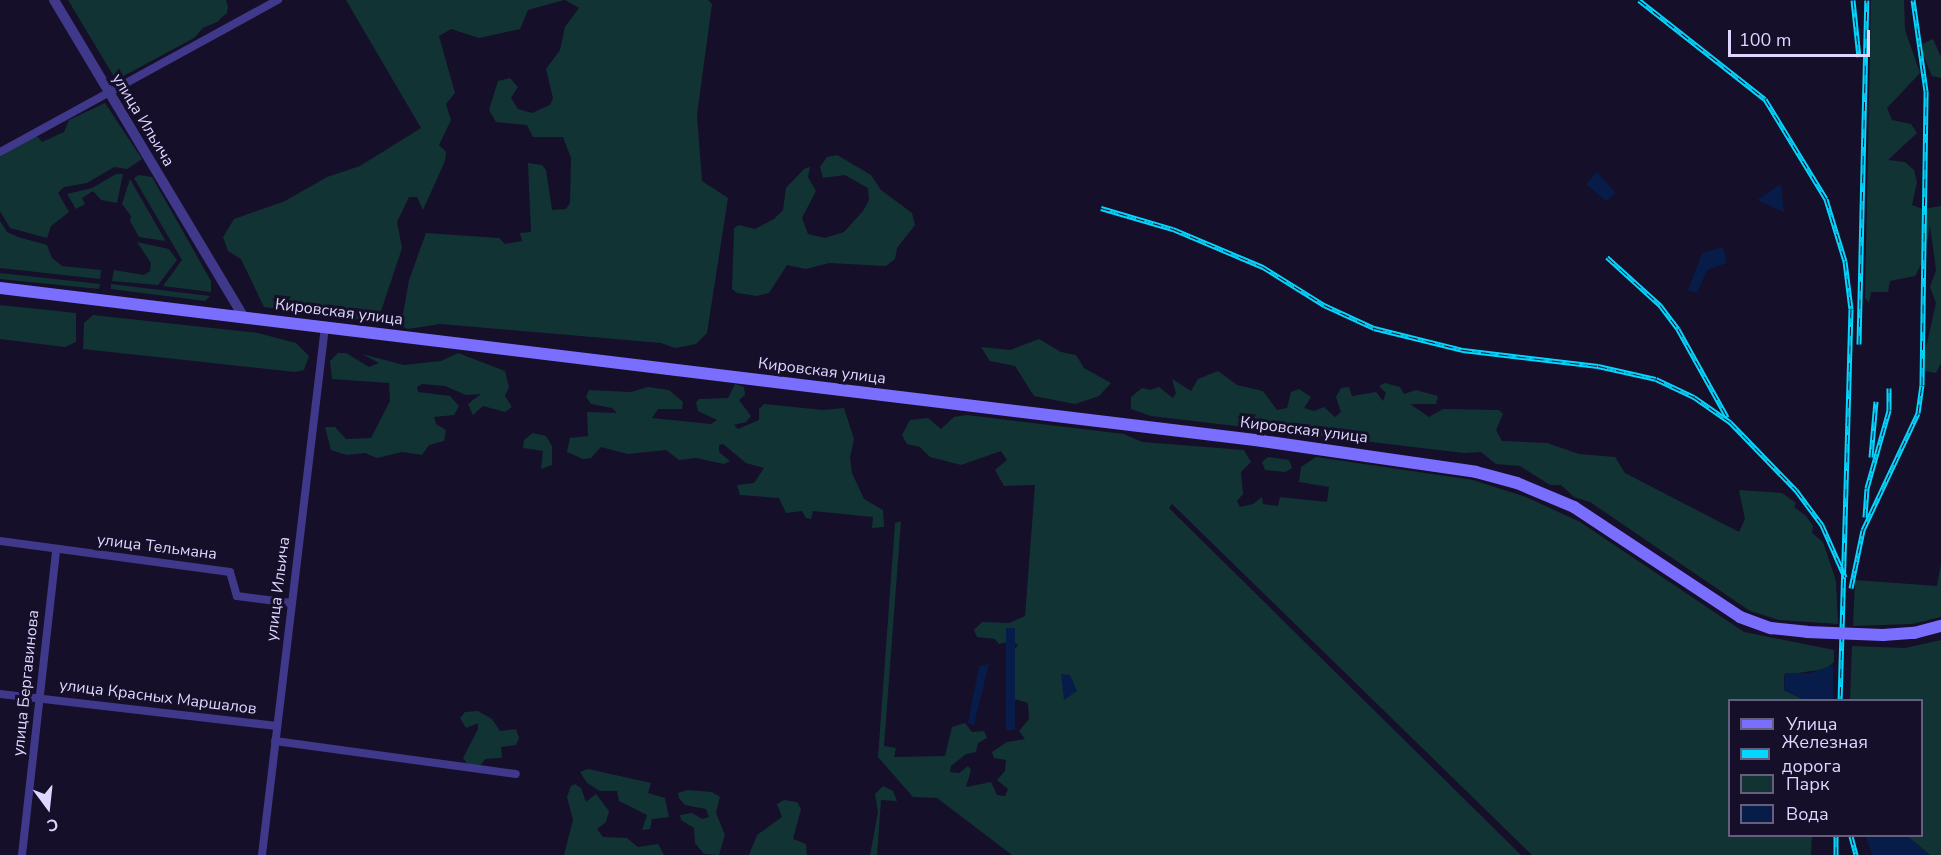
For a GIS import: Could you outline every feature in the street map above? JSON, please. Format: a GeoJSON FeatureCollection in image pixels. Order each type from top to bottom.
{"type":"FeatureCollection","features":[{"type":"Feature","properties":{"kind":"main road","name":"Кировская улица"},"geometry":{"type":"LineString","coordinates":[[0,288],[1433,464],[1527,486],[1574,507],[1625,537],[1740,617],[1771,628],[1883,635],[1914,633],[1941,626]]}},
{"type":"Feature","properties":{"kind":"street","name":"улица Ильича"},"geometry":{"type":"LineString","coordinates":[[54,0],[243,317]]}},
{"type":"Feature","properties":{"kind":"street"},"geometry":{"type":"LineString","coordinates":[[0,152],[49,123],[110,94],[278,0]]}},
{"type":"Feature","properties":{"kind":"street","name":"улица Ильича"},"geometry":{"type":"LineString","coordinates":[[262,855],[325,327]]}},
{"type":"Feature","properties":{"kind":"street","name":"улица Тельмана"},"geometry":{"type":"LineString","coordinates":[[0,541],[230,572],[237,596],[292,603]]}},
{"type":"Feature","properties":{"kind":"street","name":"улица Бергавинова"},"geometry":{"type":"LineString","coordinates":[[22,855],[56,550]]}},
{"type":"Feature","properties":{"kind":"street","name":"улица Красных Маршалов"},"geometry":{"type":"LineString","coordinates":[[0,694],[277,726]]}},
{"type":"Feature","properties":{"kind":"street"},"geometry":{"type":"LineString","coordinates":[[275,741],[516,774]]}},
{"type":"Feature","properties":{"kind":"green space"},"geometry":{"type":"Polygon","coordinates":[[[68,0],[226,0],[228,6],[227,13],[217,22],[203,28],[194,38],[116,80],[68,0]]]}},
{"type":"Feature","properties":{"kind":"green space"},"geometry":{"type":"Polygon","coordinates":[[[346,0],[564,0],[528,10],[520,29],[479,38],[451,29],[439,36],[455,93],[446,104],[451,120],[439,145],[446,152],[445,161],[423,210],[417,197],[409,197],[397,222],[402,248],[381,311],[378,318],[363,320],[264,307],[241,259],[228,251],[223,237],[234,219],[285,201],[327,177],[360,166],[421,128],[346,0]]]}},
{"type":"Feature","properties":{"kind":"green space"},"geometry":{"type":"Polygon","coordinates":[[[565,0],[708,0],[712,4],[697,115],[702,181],[728,198],[707,333],[696,344],[675,348],[661,343],[440,324],[408,329],[401,326],[409,280],[426,233],[499,238],[505,244],[522,241],[520,233],[531,232],[528,163],[542,165],[546,170],[552,210],[566,209],[570,203],[571,158],[563,137],[533,137],[527,125],[496,122],[489,110],[498,81],[510,78],[518,87],[511,98],[518,109],[532,113],[550,105],[553,98],[546,69],[560,50],[565,27],[579,8],[565,0]]]}},
{"type":"Feature","properties":{"kind":"green space"},"geometry":{"type":"Polygon","coordinates":[[[1871,0],[1904,0],[1905,30],[1920,73],[1887,108],[1892,120],[1911,124],[1917,133],[1888,160],[1905,162],[1914,170],[1917,182],[1912,205],[1923,209],[1941,206],[1941,363],[1936,373],[1925,371],[1923,361],[1936,303],[1930,287],[1936,270],[1930,226],[1924,259],[1915,276],[1890,281],[1888,292],[1871,292],[1869,303],[1865,298],[1871,0]]]}},
{"type":"Feature","properties":{"kind":"green space"},"geometry":{"type":"Polygon","coordinates":[[[1933,39],[1941,57],[1941,78],[1932,76],[1923,55],[1922,44],[1933,39]]]}},
{"type":"Feature","properties":{"kind":"green space"},"geometry":{"type":"Polygon","coordinates":[[[105,103],[142,159],[127,169],[114,167],[87,183],[64,187],[58,193],[69,212],[51,226],[47,238],[10,228],[0,211],[0,157],[36,135],[42,142],[64,132],[69,120],[105,103]]]}},
{"type":"Feature","properties":{"kind":"green space"},"geometry":{"type":"Polygon","coordinates":[[[837,155],[871,175],[881,190],[912,213],[915,225],[897,248],[895,259],[886,266],[829,263],[806,269],[787,265],[769,293],[757,296],[737,293],[732,289],[734,228],[739,225],[755,229],[774,219],[783,210],[786,188],[804,169],[810,167],[808,177],[816,191],[802,218],[808,234],[825,238],[844,232],[863,211],[869,200],[868,188],[845,175],[823,178],[820,167],[827,157],[837,155]]]}},
{"type":"Feature","properties":{"kind":"green space"},"geometry":{"type":"Polygon","coordinates":[[[116,174],[123,174],[117,203],[101,200],[93,191],[82,198],[85,204],[76,209],[67,194],[92,188],[116,174]]]}},
{"type":"Feature","properties":{"kind":"green space"},"geometry":{"type":"Polygon","coordinates":[[[139,175],[152,177],[211,281],[211,292],[163,286],[182,260],[134,178],[139,175]]]}},
{"type":"Feature","properties":{"kind":"green space"},"geometry":{"type":"Polygon","coordinates":[[[130,179],[165,241],[139,237],[130,221],[131,216],[122,204],[130,179]]]}},
{"type":"Feature","properties":{"kind":"green space"},"geometry":{"type":"Polygon","coordinates":[[[0,221],[7,232],[47,245],[52,258],[62,266],[101,270],[100,279],[0,268],[0,221]]]}},
{"type":"Feature","properties":{"kind":"green space"},"geometry":{"type":"Polygon","coordinates":[[[137,242],[169,249],[177,260],[158,285],[112,281],[114,270],[144,275],[150,271],[151,263],[137,242]]]}},
{"type":"Feature","properties":{"kind":"green space"},"geometry":{"type":"Polygon","coordinates":[[[0,273],[100,284],[99,289],[0,279],[0,273]]]}},
{"type":"Feature","properties":{"kind":"green space"},"geometry":{"type":"Polygon","coordinates":[[[111,284],[210,296],[205,301],[111,289],[111,284]]]}},
{"type":"Feature","properties":{"kind":"green space"},"geometry":{"type":"Polygon","coordinates":[[[0,305],[76,313],[76,342],[65,347],[0,339],[0,305]]]}},
{"type":"Feature","properties":{"kind":"green space"},"geometry":{"type":"Polygon","coordinates":[[[93,315],[258,333],[296,343],[309,356],[304,370],[295,372],[83,349],[84,323],[93,315]]]}},
{"type":"Feature","properties":{"kind":"green space"},"geometry":{"type":"Polygon","coordinates":[[[1039,339],[1061,352],[1076,355],[1084,368],[1111,383],[1099,396],[1075,404],[1034,396],[1015,366],[990,361],[981,347],[1010,350],[1039,339]]]}},
{"type":"Feature","properties":{"kind":"green space"},"geometry":{"type":"Polygon","coordinates":[[[338,353],[346,353],[369,367],[379,363],[362,354],[404,365],[441,361],[458,353],[505,371],[509,387],[505,396],[512,407],[505,412],[483,406],[473,415],[468,404],[481,394],[466,395],[445,386],[422,384],[417,387],[418,392],[450,396],[459,406],[454,415],[434,417],[436,424],[446,430],[444,441],[429,445],[422,455],[402,452],[377,458],[365,453],[347,455],[331,450],[325,427],[335,427],[346,439],[371,438],[390,401],[389,383],[332,379],[330,361],[338,353]]]}},
{"type":"Feature","properties":{"kind":"green space"},"geometry":{"type":"Polygon","coordinates":[[[1218,371],[1237,385],[1263,391],[1277,410],[1287,408],[1291,392],[1299,389],[1311,397],[1304,408],[1314,411],[1324,407],[1335,417],[1341,412],[1336,397],[1341,388],[1349,387],[1352,396],[1376,392],[1383,401],[1386,393],[1379,386],[1385,383],[1400,387],[1404,394],[1416,390],[1438,396],[1436,404],[1410,404],[1429,417],[1443,409],[1499,410],[1503,414],[1496,430],[1502,441],[1547,443],[1579,454],[1615,457],[1625,473],[1739,532],[1745,519],[1739,490],[1782,493],[1796,503],[1794,507],[1806,516],[1813,526],[1812,533],[1823,542],[1836,581],[1838,624],[1779,620],[1750,611],[1590,502],[1574,497],[1561,485],[1550,485],[1520,466],[1496,464],[1481,452],[1464,453],[1151,416],[1131,409],[1131,397],[1142,388],[1150,390],[1159,387],[1173,398],[1176,393],[1172,379],[1191,391],[1198,379],[1218,371]]]}},
{"type":"Feature","properties":{"kind":"green space"},"geometry":{"type":"Polygon","coordinates":[[[735,384],[744,387],[745,395],[739,400],[751,416],[746,422],[734,425],[738,429],[759,420],[759,409],[764,404],[823,410],[844,408],[854,439],[850,458],[852,473],[864,499],[883,510],[884,527],[872,528],[873,517],[813,511],[811,519],[806,518],[802,511],[786,513],[779,498],[740,495],[737,485],[754,483],[764,468],[746,463],[723,444],[719,445],[719,452],[730,461],[724,464],[696,458],[679,460],[666,450],[628,454],[601,447],[591,458],[583,459],[567,452],[570,438],[588,436],[587,412],[617,413],[612,408],[591,404],[586,397],[589,390],[631,392],[648,387],[669,390],[683,402],[682,409],[658,409],[652,418],[711,424],[717,420],[698,411],[696,402],[699,399],[728,398],[735,384]]]}},
{"type":"Feature","properties":{"kind":"green space"},"geometry":{"type":"Polygon","coordinates":[[[967,415],[1124,434],[1142,442],[1244,450],[1251,462],[1241,472],[1243,494],[1237,501],[1240,507],[1253,504],[1262,497],[1263,504],[1278,506],[1280,497],[1327,502],[1329,487],[1299,482],[1301,467],[1316,457],[1473,480],[1526,497],[1580,522],[1744,632],[1834,650],[1834,662],[1826,669],[1784,675],[1784,690],[1802,699],[1728,699],[1728,837],[1812,837],[1811,855],[1532,855],[1172,504],[1169,508],[1521,855],[1012,855],[937,798],[913,797],[878,757],[895,523],[901,521],[884,746],[896,748],[894,757],[945,756],[952,727],[965,723],[972,732],[984,731],[987,738],[978,743],[976,752],[966,754],[951,766],[950,772],[959,773],[968,766],[971,770],[966,787],[991,782],[997,795],[1005,796],[1008,789],[997,780],[1005,771],[1006,760],[994,758],[992,752],[1007,742],[1025,739],[1019,731],[1029,719],[1028,703],[1014,699],[1013,689],[1007,685],[1013,669],[1012,652],[1018,645],[1011,641],[999,644],[995,639],[977,637],[974,630],[982,622],[1009,623],[1025,616],[1035,485],[1004,486],[995,470],[1007,460],[1001,451],[961,465],[930,457],[920,447],[907,444],[902,435],[910,420],[928,418],[941,429],[954,417],[967,415]]]}},
{"type":"Feature","properties":{"kind":"green space"},"geometry":{"type":"Polygon","coordinates":[[[533,433],[546,436],[552,446],[552,465],[541,469],[543,451],[523,448],[524,440],[533,433]]]}},
{"type":"Feature","properties":{"kind":"green space"},"geometry":{"type":"Polygon","coordinates":[[[1268,457],[1289,460],[1292,468],[1285,472],[1265,470],[1262,462],[1268,457]]]}},
{"type":"Feature","properties":{"kind":"green space"},"geometry":{"type":"Polygon","coordinates":[[[1941,563],[1941,617],[1912,624],[1853,626],[1855,580],[1937,586],[1941,563]]]}},
{"type":"Feature","properties":{"kind":"green space"},"geometry":{"type":"Polygon","coordinates":[[[1941,640],[1941,855],[1930,855],[1908,837],[1923,837],[1923,699],[1850,699],[1852,646],[1905,648],[1941,640]]]}},
{"type":"Feature","properties":{"kind":"green space"},"geometry":{"type":"Polygon","coordinates":[[[478,711],[492,719],[500,731],[516,729],[519,738],[516,745],[501,747],[502,758],[485,759],[480,766],[468,765],[463,758],[478,729],[478,723],[466,728],[460,718],[465,712],[478,711]]]}},
{"type":"Feature","properties":{"kind":"green space"},"geometry":{"type":"Polygon","coordinates":[[[588,769],[651,783],[648,793],[665,798],[669,817],[652,819],[650,829],[642,830],[647,815],[619,801],[617,791],[600,791],[587,783],[580,772],[588,769]]]}},
{"type":"Feature","properties":{"kind":"green space"},"geometry":{"type":"Polygon","coordinates":[[[575,784],[581,788],[586,802],[596,794],[609,811],[606,822],[597,829],[603,837],[627,838],[638,847],[658,844],[664,855],[564,855],[573,820],[567,797],[571,786],[575,784]]]}},
{"type":"Feature","properties":{"kind":"green space"},"geometry":{"type":"Polygon","coordinates":[[[883,786],[893,791],[897,801],[881,800],[877,855],[870,855],[878,812],[875,794],[883,786]]]}},
{"type":"Feature","properties":{"kind":"green space"},"geometry":{"type":"Polygon","coordinates":[[[688,790],[712,792],[720,797],[716,813],[725,835],[719,855],[704,854],[695,843],[694,828],[681,820],[680,815],[692,813],[702,819],[709,817],[706,809],[685,805],[679,798],[678,793],[688,790]]]}},
{"type":"Feature","properties":{"kind":"green space"},"geometry":{"type":"Polygon","coordinates":[[[784,800],[797,802],[801,809],[793,839],[806,844],[807,855],[749,855],[757,835],[782,817],[777,804],[784,800]]]}},
{"type":"Feature","properties":{"kind":"water"},"geometry":{"type":"Polygon","coordinates":[[[1597,172],[1616,193],[1606,201],[1586,184],[1597,172]]]}},
{"type":"Feature","properties":{"kind":"water"},"geometry":{"type":"Polygon","coordinates":[[[1781,184],[1784,212],[1757,200],[1781,184]]]}},
{"type":"Feature","properties":{"kind":"water"},"geometry":{"type":"Polygon","coordinates":[[[1723,247],[1727,263],[1707,270],[1697,293],[1688,290],[1702,253],[1723,247]]]}},
{"type":"Feature","properties":{"kind":"water"},"geometry":{"type":"Polygon","coordinates":[[[1006,628],[1015,628],[1015,730],[1006,730],[1006,628]]]}},
{"type":"Feature","properties":{"kind":"water"},"geometry":{"type":"Polygon","coordinates":[[[989,664],[974,725],[968,723],[979,666],[989,664]]]}},
{"type":"Feature","properties":{"kind":"water"},"geometry":{"type":"Polygon","coordinates":[[[1833,665],[1833,699],[1802,699],[1784,690],[1785,673],[1810,673],[1833,665]]]}},
{"type":"Feature","properties":{"kind":"water"},"geometry":{"type":"Polygon","coordinates":[[[1061,674],[1070,675],[1077,691],[1064,700],[1061,674]]]}},
{"type":"Feature","properties":{"kind":"water"},"geometry":{"type":"Polygon","coordinates":[[[1866,837],[1908,837],[1930,855],[1872,855],[1866,837]]]}},
{"type":"Feature","properties":{"kind":"railway"},"geometry":{"type":"LineString","coordinates":[[1639,0],[1765,99],[1826,199],[1845,261],[1851,309],[1840,699]]}},
{"type":"Feature","properties":{"kind":"railway"},"geometry":{"type":"LineString","coordinates":[[1853,0],[1859,57]]}},
{"type":"Feature","properties":{"kind":"railway"},"geometry":{"type":"LineString","coordinates":[[1859,344],[1867,0]]}},
{"type":"Feature","properties":{"kind":"railway"},"geometry":{"type":"LineString","coordinates":[[1851,588],[1863,530],[1918,413],[1922,385],[1926,91],[1913,0]]}},
{"type":"Feature","properties":{"kind":"railway"},"geometry":{"type":"LineString","coordinates":[[1101,208],[1173,229],[1263,267],[1324,305],[1374,328],[1463,350],[1598,366],[1656,379],[1694,397],[1730,422],[1796,490],[1822,525],[1845,577]]}},
{"type":"Feature","properties":{"kind":"railway"},"geometry":{"type":"LineString","coordinates":[[1607,257],[1660,305],[1678,329],[1727,417]]}},
{"type":"Feature","properties":{"kind":"railway"},"geometry":{"type":"LineString","coordinates":[[1865,517],[1867,488],[1889,410],[1889,388]]}},
{"type":"Feature","properties":{"kind":"railway"},"geometry":{"type":"LineString","coordinates":[[1871,457],[1876,401]]}},
{"type":"Feature","properties":{"kind":"railway"},"geometry":{"type":"LineString","coordinates":[[1836,837],[1836,855]]}},
{"type":"Feature","properties":{"kind":"railway"},"geometry":{"type":"LineString","coordinates":[[1851,837],[1856,855]]}}]}
